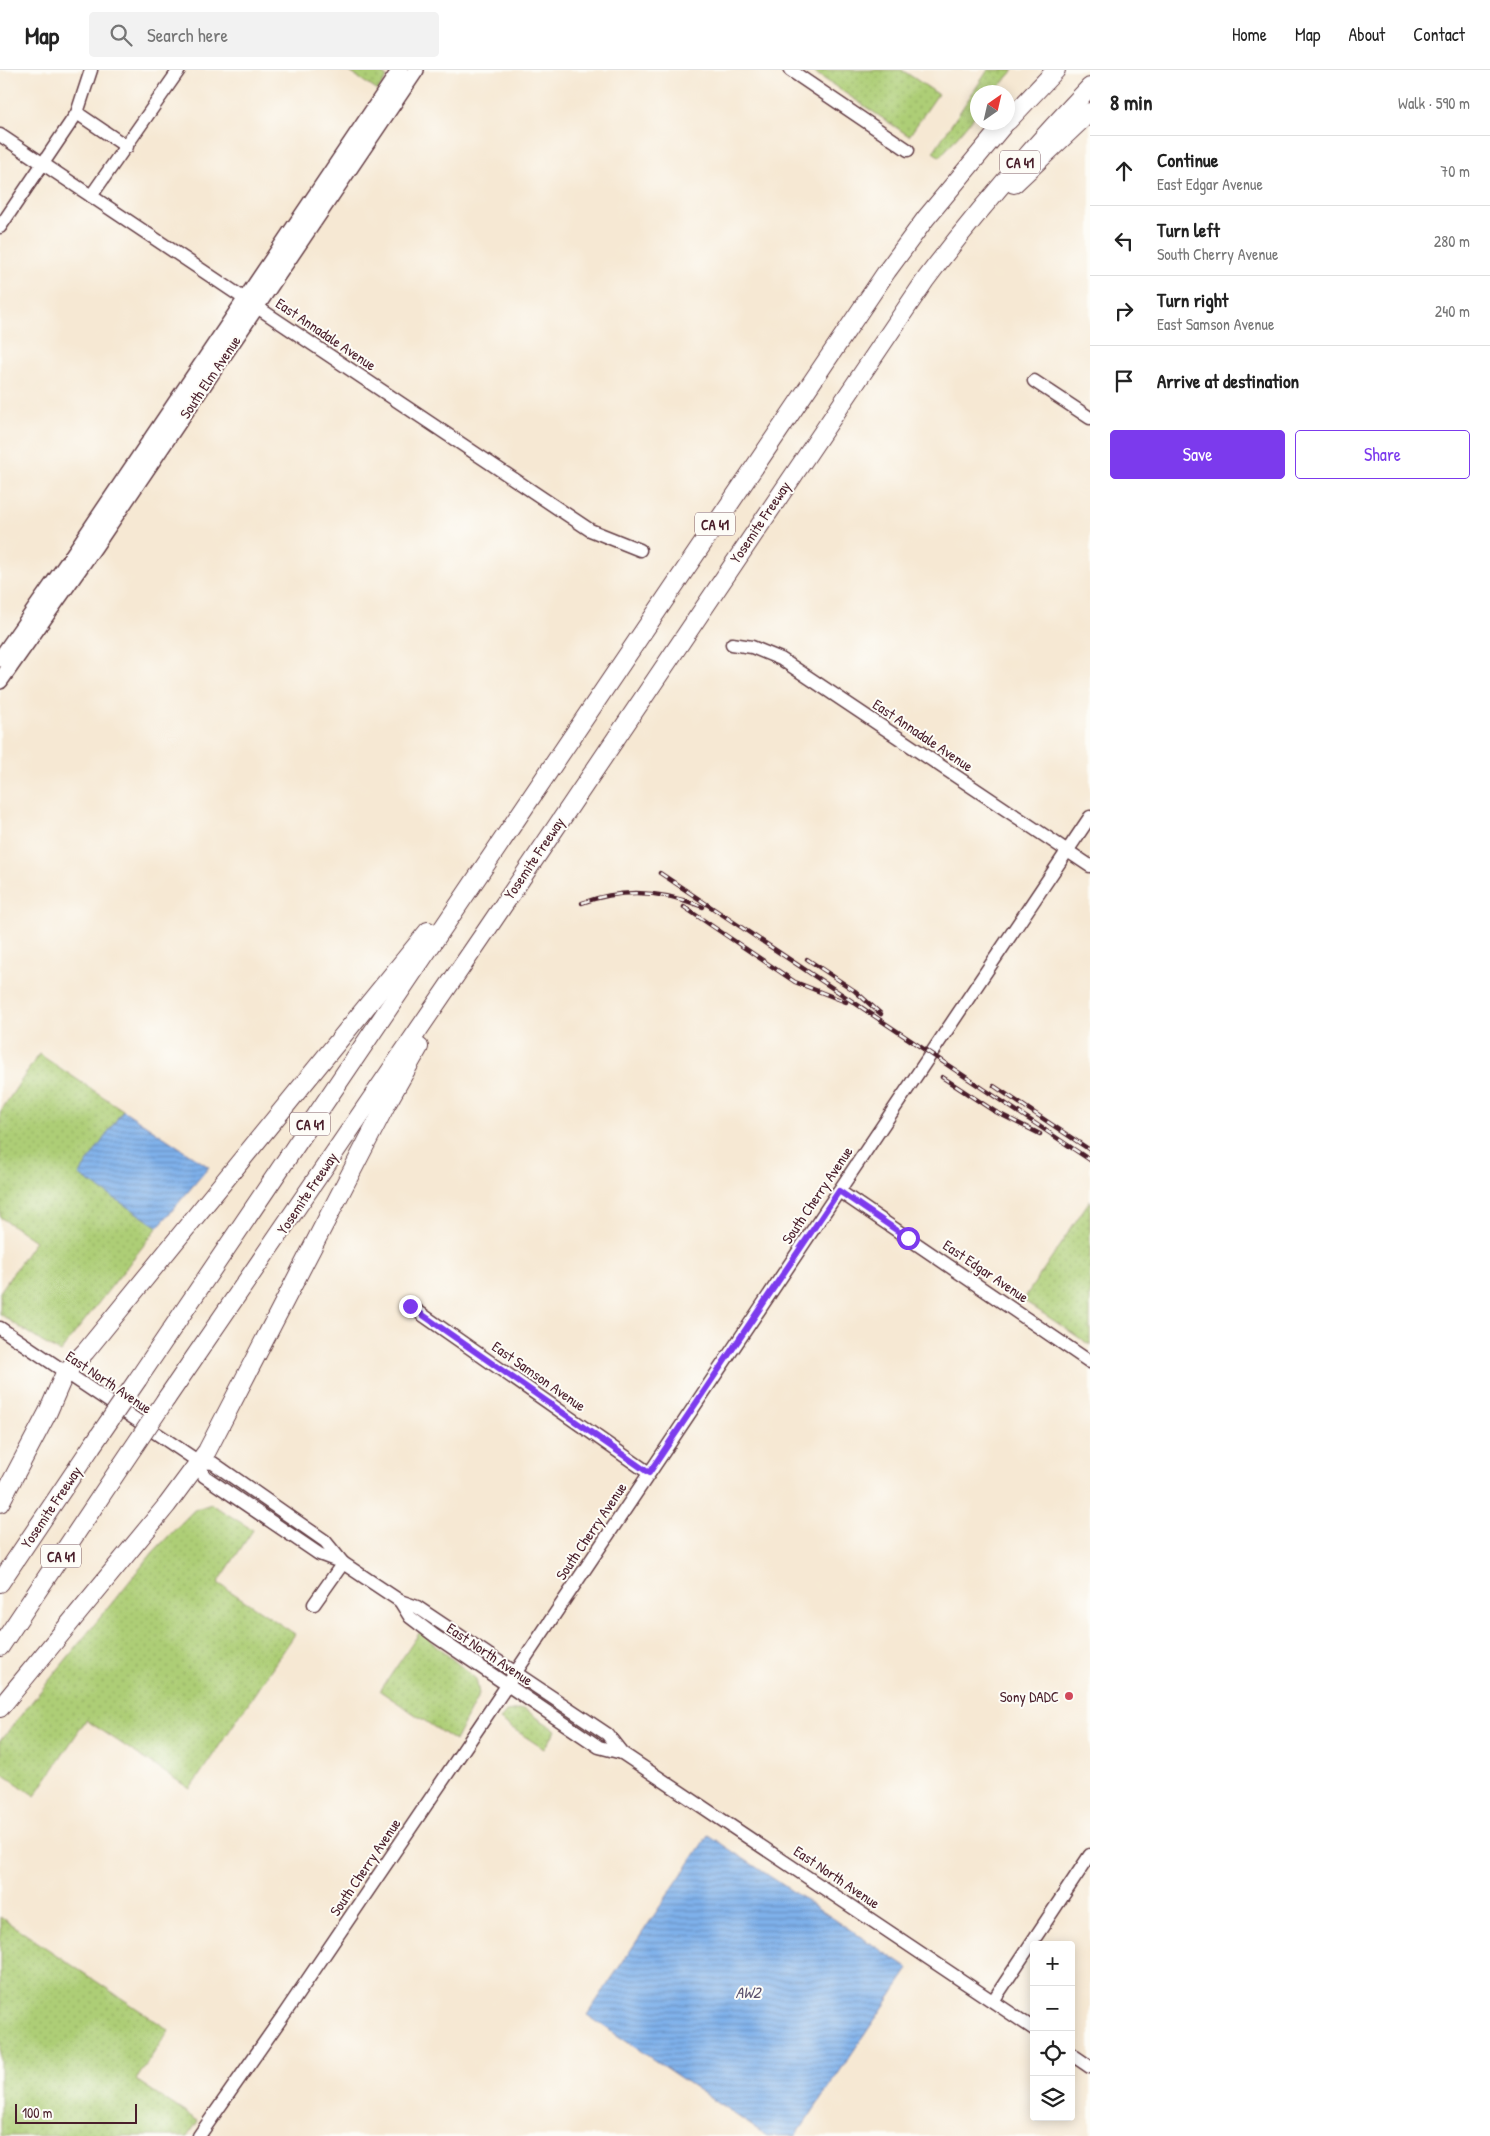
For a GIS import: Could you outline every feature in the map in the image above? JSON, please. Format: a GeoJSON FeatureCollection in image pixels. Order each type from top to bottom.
{"type":"FeatureCollection","features":[{"type":"Feature","properties":{"kind":"highway"},"geometry":{"type":"LineString","coordinates":[[1015,110],[1046,70]]}},
{"type":"Feature","properties":{"kind":"highway","name":"Yosemite Freeway"},"geometry":{"type":"LineString","coordinates":[[1015,113],[1056,70]]}},
{"type":"Feature","properties":{"kind":"highway","name":"Yosemite Freeway"},"geometry":{"type":"LineString","coordinates":[[0,1647],[166,1399],[488,928],[898,318],[954,242],[1030,151],[1090,87]]}},
{"type":"Feature","properties":{"kind":"highway"},"geometry":{"type":"LineString","coordinates":[[954,242],[1090,112]]}},
{"type":"Feature","properties":{"kind":"highway","name":"Yosemite Freeway"},"geometry":{"type":"LineString","coordinates":[[0,1583],[887,270],[926,218],[999,130]]}},
{"type":"Feature","properties":{"kind":"highway"},"geometry":{"type":"LineString","coordinates":[[0,1503],[48,1412],[65,1373],[86,1350],[410,952],[482,868]]}},
{"type":"Feature","properties":{"kind":"highway"},"geometry":{"type":"LineString","coordinates":[[0,1708],[167,1505],[207,1451],[386,1105],[488,928]]}},
{"type":"Feature","properties":{"kind":"main road","name":"South Elm Avenue"},"geometry":{"type":"LineString","coordinates":[[0,681],[95,546],[400,70]]}},
{"type":"Feature","properties":{"kind":"main road","name":"South Elm Avenue"},"geometry":{"type":"LineString","coordinates":[[0,659],[416,70]]}},
{"type":"Feature","properties":{"kind":"street"},"geometry":{"type":"LineString","coordinates":[[0,227],[77,113],[91,70]]}},
{"type":"Feature","properties":{"kind":"street"},"geometry":{"type":"LineString","coordinates":[[91,196],[179,70]]}},
{"type":"Feature","properties":{"kind":"street"},"geometry":{"type":"LineString","coordinates":[[790,70],[908,150]]}},
{"type":"Feature","properties":{"kind":"street"},"geometry":{"type":"LineString","coordinates":[[77,113],[126,147]]}},
{"type":"Feature","properties":{"kind":"street","name":"East Annadale Avenue"},"geometry":{"type":"LineString","coordinates":[[0,135],[590,530],[640,550]]}},
{"type":"Feature","properties":{"kind":"street"},"geometry":{"type":"LineString","coordinates":[[1034,381],[1090,418]]}},
{"type":"Feature","properties":{"kind":"street","name":"East Annadale Avenue"},"geometry":{"type":"LineString","coordinates":[[732,644],[752,647],[781,660],[1090,866]]}},
{"type":"Feature","properties":{"kind":"street","name":"South Cherry Avenue"},"geometry":{"type":"LineString","coordinates":[[199,2136],[285,2013],[507,1685],[1090,817]]}},
{"type":"Feature","properties":{"kind":"street","name":"East Edgar Avenue"},"geometry":{"type":"LineString","coordinates":[[839,1191],[1090,1362]]}},
{"type":"Feature","properties":{"kind":"street","name":"East Samson Avenue"},"geometry":{"type":"LineString","coordinates":[[410,1306],[649,1473]]}},
{"type":"Feature","properties":{"kind":"street","name":"East North Avenue"},"geometry":{"type":"LineString","coordinates":[[0,1328],[199,1462],[204,1476],[318,1554],[342,1562],[400,1601],[417,1607],[607,1734],[622,1753],[1030,2026]]}},
{"type":"Feature","properties":{"kind":"street"},"geometry":{"type":"LineString","coordinates":[[314,1604],[342,1562]]}},
{"type":"Feature","properties":{"kind":"street","name":"East North Avenue"},"geometry":{"type":"LineString","coordinates":[[400,1601],[410,1617],[507,1685],[599,1747],[622,1753]]}},
{"type":"Feature","properties":{"kind":"street"},"geometry":{"type":"LineString","coordinates":[[993,2001],[1090,1855]]}},
{"type":"Feature","properties":{"kind":"street"},"geometry":{"type":"LineString","coordinates":[[1075,2057],[1090,2066]]}},
{"type":"Feature","properties":{"kind":"green space"},"geometry":{"type":"Polygon","coordinates":[[[347,70],[377,70],[387,77],[378,91],[347,70]]]}},
{"type":"Feature","properties":{"kind":"green space"},"geometry":{"type":"Polygon","coordinates":[[[811,70],[902,70],[938,94],[909,136],[811,70]]]}},
{"type":"Feature","properties":{"kind":"green space"},"geometry":{"type":"Polygon","coordinates":[[[988,70],[1014,70],[1001,85],[978,85],[988,70]]]}},
{"type":"Feature","properties":{"kind":"green space"},"geometry":{"type":"Polygon","coordinates":[[[970,97],[970,121],[940,157],[933,152],[970,97]]]}},
{"type":"Feature","properties":{"kind":"green space"},"geometry":{"type":"Polygon","coordinates":[[[39,1054],[123,1110],[80,1175],[158,1227],[60,1352],[0,1314],[0,1292],[35,1241],[0,1217],[0,1112],[39,1054]]]}},
{"type":"Feature","properties":{"kind":"green space"},"geometry":{"type":"Polygon","coordinates":[[[1090,1200],[1090,1345],[1023,1300],[1090,1200]]]}},
{"type":"Feature","properties":{"kind":"green space"},"geometry":{"type":"Polygon","coordinates":[[[211,1504],[253,1530],[218,1583],[295,1634],[190,1789],[86,1720],[35,1796],[0,1772],[0,1741],[154,1551],[194,1510],[211,1504]]]}},
{"type":"Feature","properties":{"kind":"green space"},"geometry":{"type":"Polygon","coordinates":[[[420,1632],[476,1679],[479,1694],[455,1741],[380,1691],[420,1632]]]}},
{"type":"Feature","properties":{"kind":"green space"},"geometry":{"type":"Polygon","coordinates":[[[524,1709],[556,1730],[544,1749],[500,1720],[506,1712],[524,1709]]]}},
{"type":"Feature","properties":{"kind":"green space"},"geometry":{"type":"Polygon","coordinates":[[[0,1917],[169,2030],[136,2080],[198,2121],[188,2136],[0,2136],[0,1917]]]}},
{"type":"Feature","properties":{"kind":"water"},"geometry":{"type":"Polygon","coordinates":[[[123,1110],[209,1167],[158,1227],[79,1175],[123,1110]]]}},
{"type":"Feature","properties":{"kind":"water","name":"AW2"},"geometry":{"type":"Polygon","coordinates":[[[708,1835],[909,1969],[796,2136],[767,2136],[587,2015],[708,1835]]]}},
{"type":"Feature","properties":{"kind":"railway"},"geometry":{"type":"LineString","coordinates":[[660,873],[1090,1160]]}},
{"type":"Feature","properties":{"kind":"railway"},"geometry":{"type":"LineString","coordinates":[[582,903],[612,895],[643,893],[673,898],[703,907]]}},
{"type":"Feature","properties":{"kind":"railway"},"geometry":{"type":"LineString","coordinates":[[684,907],[795,982],[846,1002]]}},
{"type":"Feature","properties":{"kind":"railway"},"geometry":{"type":"LineString","coordinates":[[807,959],[855,991],[881,1014]]}},
{"type":"Feature","properties":{"kind":"railway"},"geometry":{"type":"LineString","coordinates":[[942,1077],[994,1111],[1040,1134]]}},
{"type":"Feature","properties":{"kind":"railway"},"geometry":{"type":"LineString","coordinates":[[994,1086],[1090,1150]]}},
{"type":"Feature","properties":{"kind":"place","name":"Sony DADC"},"geometry":{"type":"Point","coordinates":[1069,1696]}},
{"type":"Feature","properties":{"kind":"route"},"geometry":{"type":"LineString","coordinates":[[410,1306],[649,1473],[839,1191],[908,1238]]}}]}
